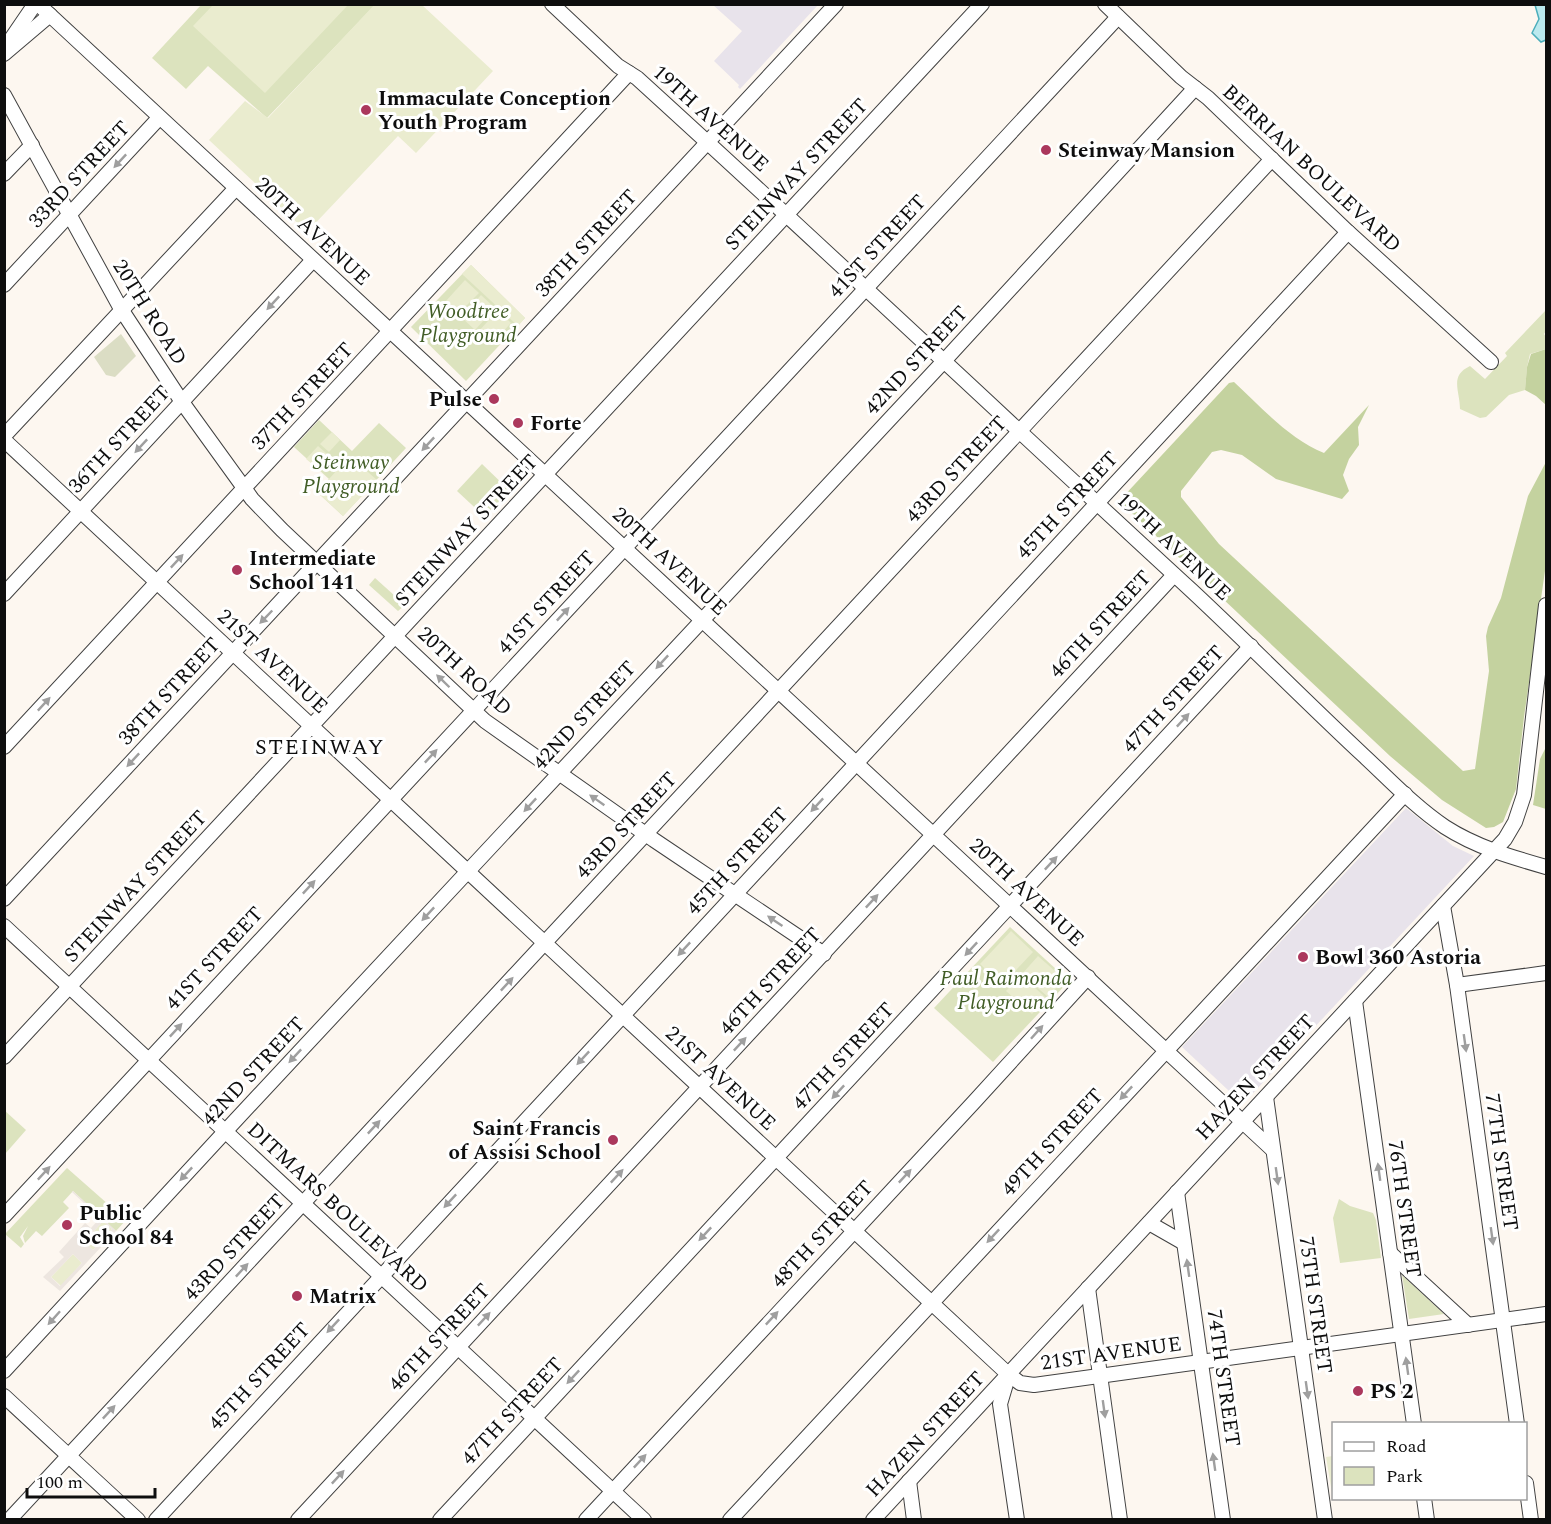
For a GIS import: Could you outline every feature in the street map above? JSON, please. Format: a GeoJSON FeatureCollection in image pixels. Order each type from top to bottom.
{"type":"FeatureCollection","features":[{"type":"Feature","properties":{"kind":"street","name":"20TH AVENUE"},"geometry":{"type":"LineString","coordinates":[[36,4],[1273,1149]]}},
{"type":"Feature","properties":{"kind":"street"},"geometry":{"type":"LineString","coordinates":[[4,49],[36,4]]}},
{"type":"Feature","properties":{"kind":"street","name":"19TH AVENUE"},"geometry":{"type":"LineString","coordinates":[[552,4],[618,66],[637,78],[787,215],[1251,646],[1405,794],[1445,827],[1494,852],[1546,867]]}},
{"type":"Feature","properties":{"kind":"street","name":"38TH STREET"},"geometry":{"type":"LineString","coordinates":[[4,899],[836,4]]}},
{"type":"Feature","properties":{"kind":"street","name":"STEINWAY STREET"},"geometry":{"type":"LineString","coordinates":[[4,1057],[982,4]]}},
{"type":"Feature","properties":{"kind":"street","name":"BERRIAN BOULEVARD"},"geometry":{"type":"LineString","coordinates":[[1105,4],[1348,232],[1491,362]]}},
{"type":"Feature","properties":{"kind":"street"},"geometry":{"type":"LineString","coordinates":[[4,54],[50,15]]}},
{"type":"Feature","properties":{"kind":"street","name":"41ST STREET"},"geometry":{"type":"LineString","coordinates":[[4,1216],[1118,17]]}},
{"type":"Feature","properties":{"kind":"street","name":"37TH STREET"},"geometry":{"type":"LineString","coordinates":[[4,747],[629,73]]}},
{"type":"Feature","properties":{"kind":"street","name":"42ND STREET"},"geometry":{"type":"LineString","coordinates":[[4,1371],[1195,88]]}},
{"type":"Feature","properties":{"kind":"street","name":"20TH ROAD"},"geometry":{"type":"LineString","coordinates":[[4,94],[121,309],[182,402],[252,499],[484,721],[647,835],[824,954]]}},
{"type":"Feature","properties":{"kind":"street","name":"33RD STREET"},"geometry":{"type":"LineString","coordinates":[[4,285],[159,118]]}},
{"type":"Feature","properties":{"kind":"street"},"geometry":{"type":"LineString","coordinates":[[4,174],[32,145]]}},
{"type":"Feature","properties":{"kind":"street","name":"43RD STREET"},"geometry":{"type":"LineString","coordinates":[[9,1520],[1272,159]]}},
{"type":"Feature","properties":{"kind":"street"},"geometry":{"type":"LineString","coordinates":[[4,438],[121,309],[236,188]]}},
{"type":"Feature","properties":{"kind":"street","name":"45TH STREET"},"geometry":{"type":"LineString","coordinates":[[156,1520],[1348,232]]}},
{"type":"Feature","properties":{"kind":"street","name":"36TH STREET"},"geometry":{"type":"LineString","coordinates":[[4,594],[313,260]]}},
{"type":"Feature","properties":{"kind":"street","name":"21ST AVENUE"},"geometry":{"type":"LineString","coordinates":[[4,438],[1020,1383],[1029,1385],[1546,1314]]}},
{"type":"Feature","properties":{"kind":"street","name":"46TH STREET"},"geometry":{"type":"LineString","coordinates":[[298,1520],[1174,575]]}},
{"type":"Feature","properties":{"kind":"street","name":"HAZEN STREET"},"geometry":{"type":"LineString","coordinates":[[873,1520],[1505,839],[1515,822],[1524,795],[1546,605]]}},
{"type":"Feature","properties":{"kind":"street","name":"47TH STREET"},"geometry":{"type":"LineString","coordinates":[[440,1520],[1251,646]]}},
{"type":"Feature","properties":{"kind":"street","name":"49TH STREET"},"geometry":{"type":"LineString","coordinates":[[730,1520],[1405,794]]}},
{"type":"Feature","properties":{"kind":"street","name":"77TH STREET"},"geometry":{"type":"LineString","coordinates":[[1443,906],[1457,985],[1517,1422]]}},
{"type":"Feature","properties":{"kind":"street","name":"DITMARS BOULEVARD"},"geometry":{"type":"LineString","coordinates":[[4,926],[644,1520]]}},
{"type":"Feature","properties":{"kind":"street"},"geometry":{"type":"LineString","coordinates":[[1457,985],[1546,973]]}},
{"type":"Feature","properties":{"kind":"street","name":"48TH STREET"},"geometry":{"type":"LineString","coordinates":[[586,1520],[1088,977]]}},
{"type":"Feature","properties":{"kind":"street","name":"76TH STREET"},"geometry":{"type":"LineString","coordinates":[[1355,1001],[1414,1422]]}},
{"type":"Feature","properties":{"kind":"street","name":"75TH STREET"},"geometry":{"type":"LineString","coordinates":[[1266,1097],[1324,1520]]}},
{"type":"Feature","properties":{"kind":"street","name":"74TH STREET"},"geometry":{"type":"LineString","coordinates":[[1177,1192],[1222,1520]]}},
{"type":"Feature","properties":{"kind":"street"},"geometry":{"type":"LineString","coordinates":[[1149,1223],[1184,1243]]}},
{"type":"Feature","properties":{"kind":"street"},"geometry":{"type":"LineString","coordinates":[[1390,1253],[1468,1325]]}},
{"type":"Feature","properties":{"kind":"street"},"geometry":{"type":"LineString","coordinates":[[1088,1288],[1120,1520]]}},
{"type":"Feature","properties":{"kind":"street"},"geometry":{"type":"LineString","coordinates":[[1008,1374],[1000,1404],[1017,1520]]}},
{"type":"Feature","properties":{"kind":"street"},"geometry":{"type":"LineString","coordinates":[[4,1396],[138,1520]]}},
{"type":"Feature","properties":{"kind":"street"},"geometry":{"type":"LineString","coordinates":[[909,1481],[914,1520]]}},
{"type":"Feature","properties":{"kind":"street"},"geometry":{"type":"LineString","coordinates":[[1527,1490],[1531,1520]]}},
{"type":"Feature","properties":{"kind":"street"},"geometry":{"type":"LineString","coordinates":[[1425,1500],[1427,1520]]}},
{"type":"Feature","properties":{"kind":"shaded area"},"geometry":{"type":"Polygon","coordinates":[[[713,5],[818,5],[740,89],[739,85],[714,61],[742,31],[713,5]]]}},
{"type":"Feature","properties":{"kind":"shaded area"},"geometry":{"type":"Polygon","coordinates":[[[1406,808],[1453,846],[1474,856],[1243,1104],[1182,1047],[1406,808]]]}},
{"type":"Feature","properties":{"kind":"shaded area"},"geometry":{"type":"Polygon","coordinates":[[[72,1192],[116,1231],[60,1291],[43,1277],[64,1257],[59,1252],[85,1223],[91,1228],[100,1218],[72,1192]],[[103,1221],[84,1242],[93,1250],[112,1229],[103,1221]],[[73,1254],[51,1277],[60,1286],[82,1263],[73,1254]]]}},
{"type":"Feature","properties":{"kind":"green space","name":"Immaculate Conception Youth Program"},"geometry":{"type":"Polygon","coordinates":[[[375,4],[422,5],[493,71],[416,153],[398,136],[307,232],[209,140],[245,101],[268,118],[375,4]]]}},
{"type":"Feature","properties":{"kind":"green space"},"geometry":{"type":"Polygon","coordinates":[[[201,5],[375,5],[267,118],[208,66],[186,89],[152,58],[201,5]]]}},
{"type":"Feature","properties":{"kind":"green space"},"geometry":{"type":"Polygon","coordinates":[[[213,5],[348,5],[265,93],[193,26],[213,5]]]}},
{"type":"Feature","properties":{"kind":"green space","name":"Woodtree Playground"},"geometry":{"type":"Polygon","coordinates":[[[471,265],[525,318],[466,381],[411,327],[471,265]]]}},
{"type":"Feature","properties":{"kind":"green space"},"geometry":{"type":"Polygon","coordinates":[[[471,265],[525,318],[518,326],[462,274],[471,265]]]}},
{"type":"Feature","properties":{"kind":"green space"},"geometry":{"type":"Polygon","coordinates":[[[465,280],[479,293],[458,314],[445,302],[465,280]]]}},
{"type":"Feature","properties":{"kind":"green space"},"geometry":{"type":"Polygon","coordinates":[[[481,295],[495,308],[475,330],[461,317],[481,295]]]}},
{"type":"Feature","properties":{"kind":"green space"},"geometry":{"type":"Polygon","coordinates":[[[498,310],[511,323],[491,345],[478,332],[498,310]]]}},
{"type":"Feature","properties":{"kind":"green space"},"geometry":{"type":"Polygon","coordinates":[[[1546,310],[1544,334],[1546,349],[1530,354],[1525,390],[1509,395],[1486,417],[1480,418],[1460,409],[1457,384],[1460,374],[1470,366],[1485,379],[1507,356],[1505,353],[1546,310]]]}},
{"type":"Feature","properties":{"kind":"green space"},"geometry":{"type":"Polygon","coordinates":[[[121,334],[136,356],[115,377],[106,375],[94,357],[121,334]]]}},
{"type":"Feature","properties":{"kind":"green space"},"geometry":{"type":"Polygon","coordinates":[[[1546,349],[1546,405],[1525,390],[1527,367],[1531,354],[1546,349]]]}},
{"type":"Feature","properties":{"kind":"green space"},"geometry":{"type":"Polygon","coordinates":[[[1234,382],[1287,431],[1324,453],[1369,405],[1358,427],[1359,445],[1349,459],[1343,475],[1349,491],[1342,499],[1276,479],[1242,455],[1221,450],[1212,452],[1181,491],[1181,497],[1219,544],[1463,771],[1475,769],[1489,671],[1486,636],[1488,627],[1501,598],[1528,496],[1546,462],[1546,564],[1516,789],[1503,822],[1486,828],[1442,800],[1390,756],[1122,504],[1121,499],[1229,383],[1234,382]]]}},
{"type":"Feature","properties":{"kind":"green space","name":"Steinway Playground"},"geometry":{"type":"Polygon","coordinates":[[[319,420],[352,451],[379,423],[406,448],[343,516],[317,492],[329,479],[294,447],[319,420]]]}},
{"type":"Feature","properties":{"kind":"green space"},"geometry":{"type":"Polygon","coordinates":[[[332,432],[340,440],[329,452],[320,444],[332,432]]]}},
{"type":"Feature","properties":{"kind":"green space"},"geometry":{"type":"Polygon","coordinates":[[[318,446],[327,454],[316,467],[306,459],[318,446]]]}},
{"type":"Feature","properties":{"kind":"green space"},"geometry":{"type":"Polygon","coordinates":[[[350,456],[377,480],[343,516],[317,492],[350,456]]]}},
{"type":"Feature","properties":{"kind":"green space"},"geometry":{"type":"Polygon","coordinates":[[[482,464],[510,491],[485,517],[457,491],[482,464]]]}},
{"type":"Feature","properties":{"kind":"green space"},"geometry":{"type":"Polygon","coordinates":[[[375,578],[405,605],[398,611],[369,585],[375,578]]]}},
{"type":"Feature","properties":{"kind":"green space"},"geometry":{"type":"Polygon","coordinates":[[[1546,747],[1546,809],[1533,805],[1540,759],[1546,747]]]}},
{"type":"Feature","properties":{"kind":"green space","name":"Paul Raimonda Playground"},"geometry":{"type":"Polygon","coordinates":[[[1010,927],[1069,981],[993,1062],[934,1008],[1010,927]]]}},
{"type":"Feature","properties":{"kind":"green space"},"geometry":{"type":"Polygon","coordinates":[[[1011,931],[1033,952],[1002,985],[980,964],[1011,931]]]}},
{"type":"Feature","properties":{"kind":"green space"},"geometry":{"type":"Polygon","coordinates":[[[1038,956],[1064,979],[1048,997],[1022,974],[1038,956]]]}},
{"type":"Feature","properties":{"kind":"green space"},"geometry":{"type":"Polygon","coordinates":[[[1021,975],[1046,998],[1032,1014],[1006,991],[1021,975]]]}},
{"type":"Feature","properties":{"kind":"green space"},"geometry":{"type":"Polygon","coordinates":[[[4,1110],[26,1130],[5,1154],[4,1154],[4,1110]]]}},
{"type":"Feature","properties":{"kind":"green space"},"geometry":{"type":"Polygon","coordinates":[[[67,1168],[126,1220],[116,1231],[73,1191],[63,1202],[69,1208],[42,1236],[36,1231],[25,1243],[23,1236],[28,1226],[20,1237],[24,1244],[21,1248],[5,1234],[67,1168]]]}},
{"type":"Feature","properties":{"kind":"green space"},"geometry":{"type":"Polygon","coordinates":[[[1339,1199],[1350,1206],[1373,1213],[1381,1258],[1340,1263],[1333,1218],[1339,1199]]]}},
{"type":"Feature","properties":{"kind":"green space"},"geometry":{"type":"Polygon","coordinates":[[[103,1221],[112,1229],[93,1250],[84,1242],[103,1221]]]}},
{"type":"Feature","properties":{"kind":"green space"},"geometry":{"type":"Polygon","coordinates":[[[73,1254],[82,1263],[61,1286],[51,1277],[73,1254]]]}},
{"type":"Feature","properties":{"kind":"green space"},"geometry":{"type":"Polygon","coordinates":[[[1402,1275],[1444,1314],[1409,1319],[1402,1275]]]}},
{"type":"Feature","properties":{"kind":"green space"},"geometry":{"type":"Polygon","coordinates":[[[1332,1456],[1332,1493],[1326,1457],[1332,1456]]]}},
{"type":"Feature","properties":{"kind":"water"},"geometry":{"type":"Polygon","coordinates":[[[1535,5],[1546,5],[1546,40],[1541,42],[1532,33],[1539,19],[1535,5]]]}},
{"type":"Feature","properties":{"kind":"place","name":"Immaculate Conception Youth Program"},"geometry":{"type":"Point","coordinates":[366,110]}},
{"type":"Feature","properties":{"kind":"place","name":"Steinway Mansion"},"geometry":{"type":"Point","coordinates":[1046,150]}},
{"type":"Feature","properties":{"kind":"place","name":"Pulse"},"geometry":{"type":"Point","coordinates":[494,399]}},
{"type":"Feature","properties":{"kind":"place","name":"Forte"},"geometry":{"type":"Point","coordinates":[518,423]}},
{"type":"Feature","properties":{"kind":"place","name":"Intermediate School 141"},"geometry":{"type":"Point","coordinates":[237,570]}},
{"type":"Feature","properties":{"kind":"place","name":"Bowl 360 Astoria"},"geometry":{"type":"Point","coordinates":[1303,957]}},
{"type":"Feature","properties":{"kind":"place","name":"Saint Francis of Assisi School"},"geometry":{"type":"Point","coordinates":[613,1140]}},
{"type":"Feature","properties":{"kind":"place","name":"Public School 84"},"geometry":{"type":"Point","coordinates":[67,1225]}},
{"type":"Feature","properties":{"kind":"place","name":"Matrix"},"geometry":{"type":"Point","coordinates":[297,1296]}},
{"type":"Feature","properties":{"kind":"place","name":"PS 2"},"geometry":{"type":"Point","coordinates":[1358,1391]}},
{"type":"Feature","properties":{"kind":"district","name":"STEINWAY"},"geometry":{"type":"Point","coordinates":[320,746]}}]}
